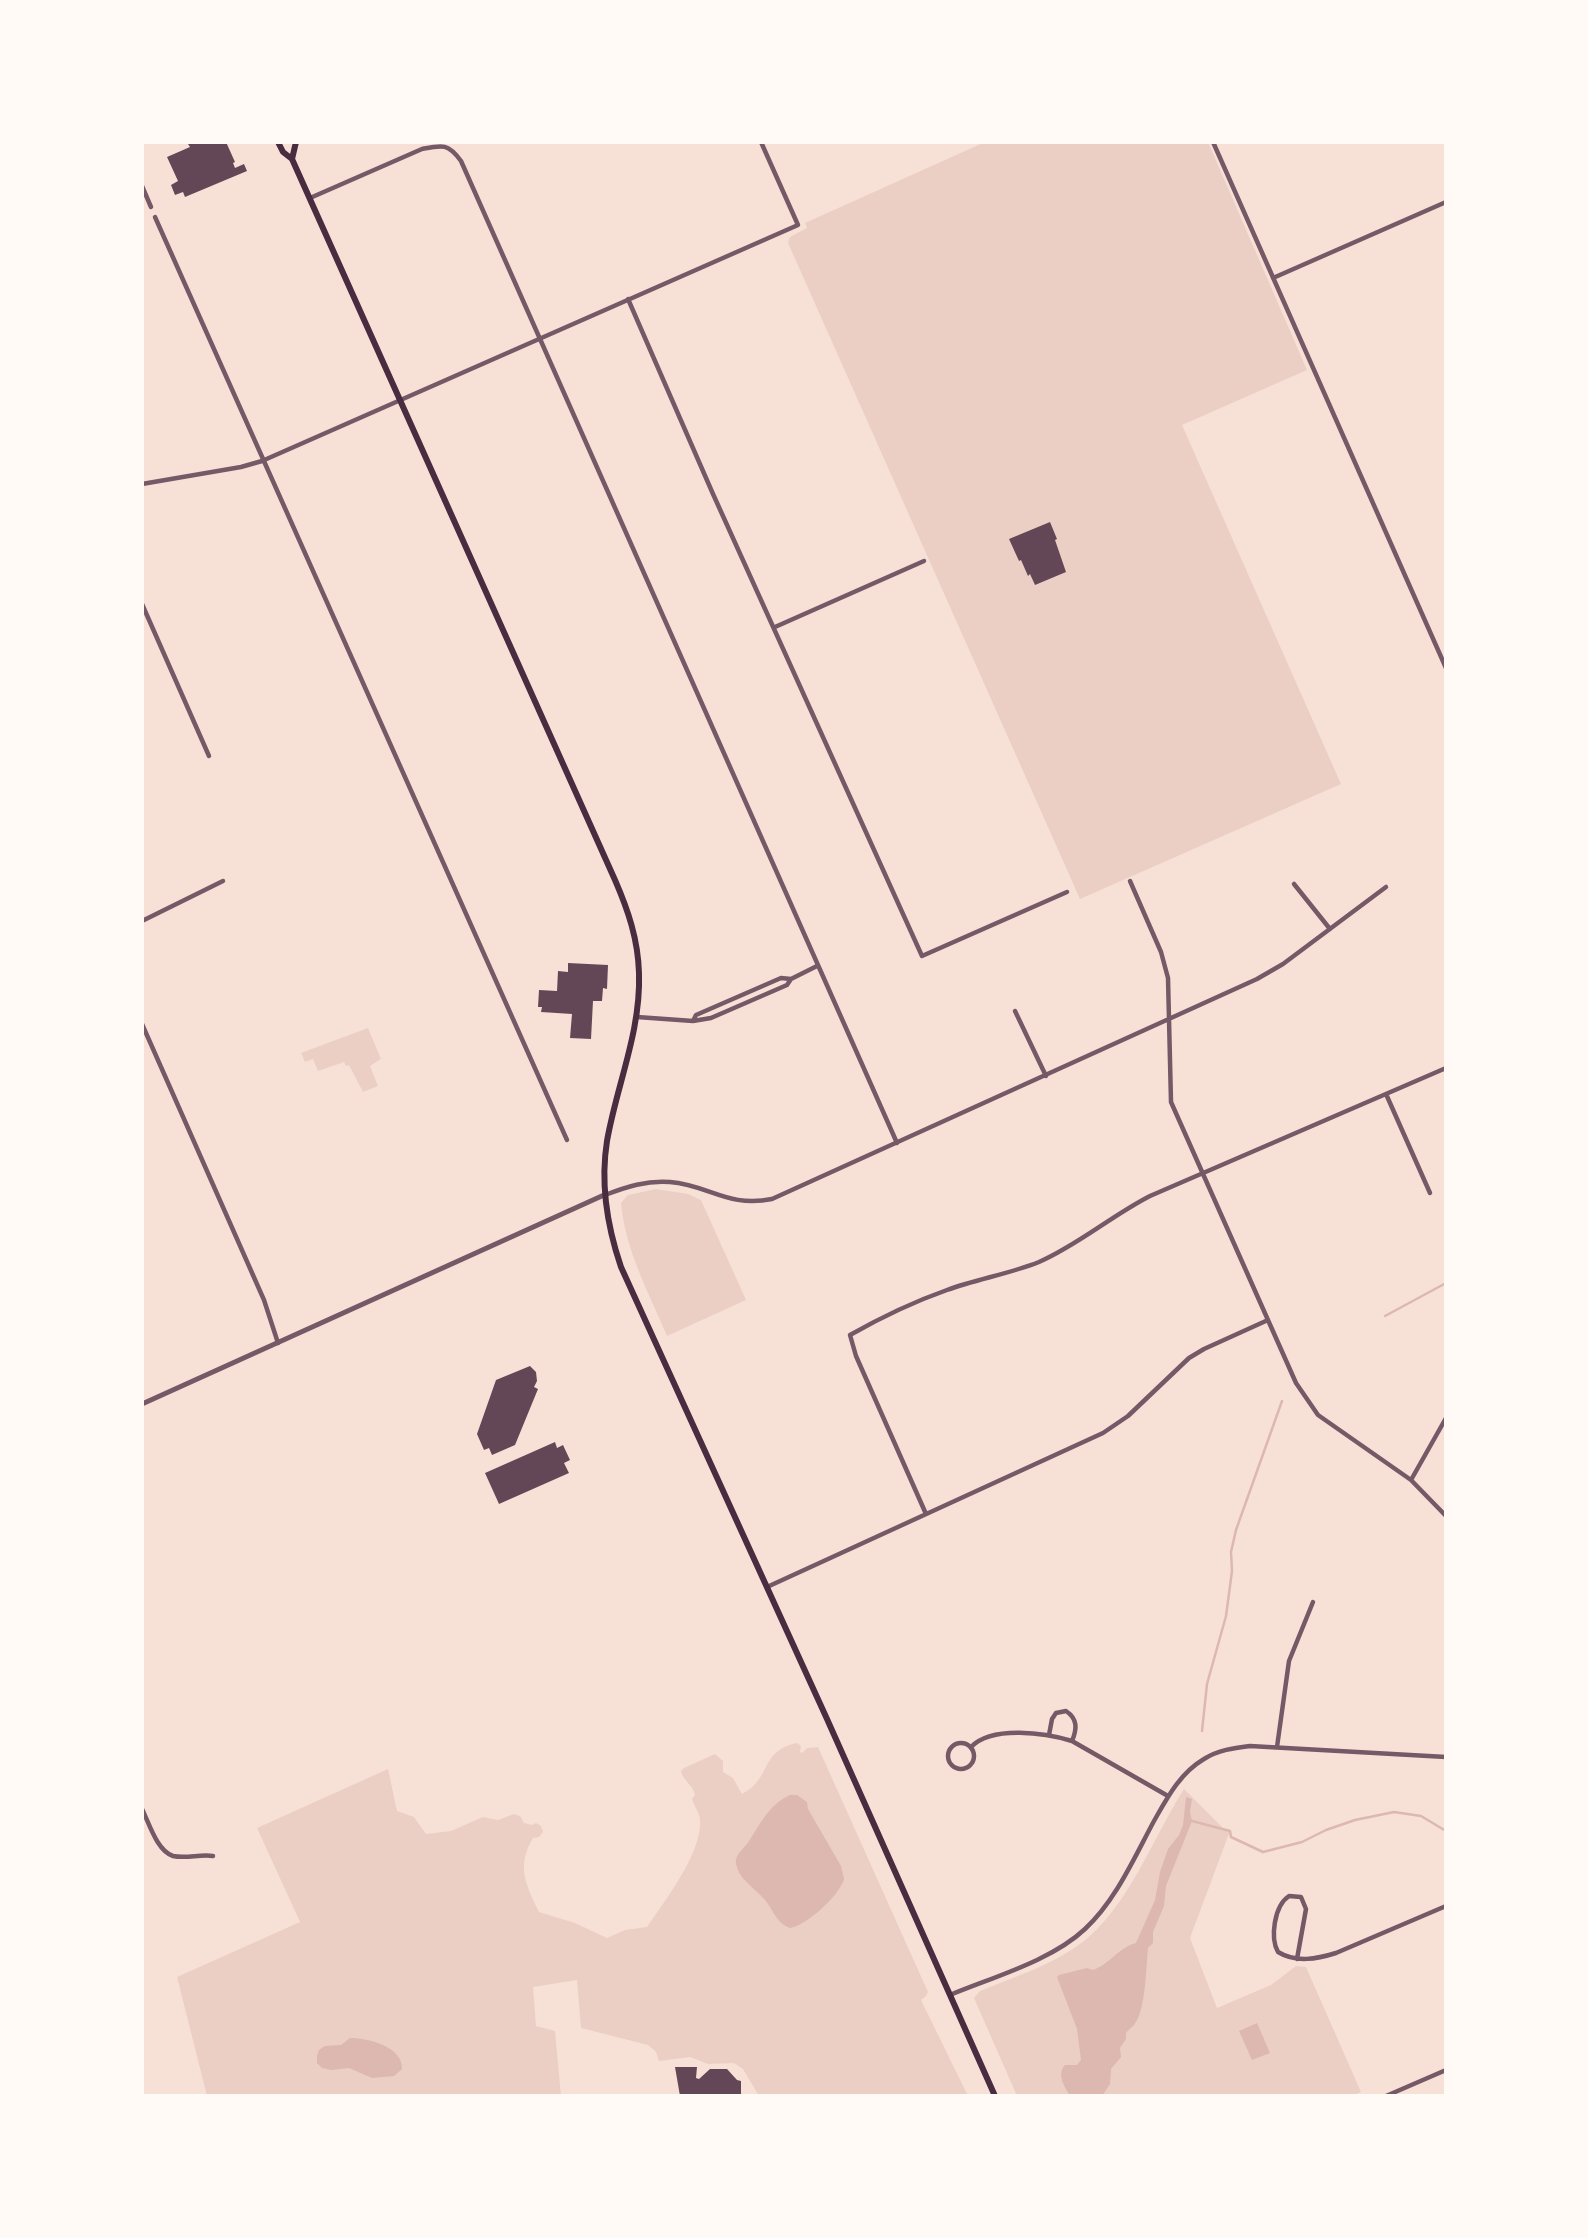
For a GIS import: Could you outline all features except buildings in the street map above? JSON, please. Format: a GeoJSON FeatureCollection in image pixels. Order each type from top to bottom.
{"type":"FeatureCollection","features":[{"type":"Feature","properties":{"kind":"main road"},"geometry":{"type":"LineString","coordinates":[[278,142],[283,152],[292,159],[310,198],[626,906],[638,957],[637,1017],[608,1133],[603,1176],[613,1243],[627,1283],[767,1587],[995,2096]]}},
{"type":"Feature","properties":{"kind":"main road"},"geometry":{"type":"LineString","coordinates":[[292,159],[296,142]]}},
{"type":"Feature","properties":{"kind":"street"},"geometry":{"type":"LineString","coordinates":[[142,484],[262,461],[798,225],[761,142]]}},
{"type":"Feature","properties":{"kind":"street"},"geometry":{"type":"LineString","coordinates":[[1213,142],[1446,668]]}},
{"type":"Feature","properties":{"kind":"street"},"geometry":{"type":"LineString","coordinates":[[310,198],[422,149],[441,145],[452,149],[470,179],[538,338],[897,1143]]}},
{"type":"Feature","properties":{"kind":"street"},"geometry":{"type":"LineString","coordinates":[[142,186],[152,207]]}},
{"type":"Feature","properties":{"kind":"street"},"geometry":{"type":"LineString","coordinates":[[1273,278],[1446,202]]}},
{"type":"Feature","properties":{"kind":"street"},"geometry":{"type":"LineString","coordinates":[[155,217],[567,1140]]}},
{"type":"Feature","properties":{"kind":"street"},"geometry":{"type":"LineString","coordinates":[[628,299],[922,956],[1067,892]]}},
{"type":"Feature","properties":{"kind":"street"},"geometry":{"type":"LineString","coordinates":[[775,627],[924,561]]}},
{"type":"Feature","properties":{"kind":"street"},"geometry":{"type":"LineString","coordinates":[[142,604],[209,756]]}},
{"type":"Feature","properties":{"kind":"street"},"geometry":{"type":"LineString","coordinates":[[142,921],[223,881]]}},
{"type":"Feature","properties":{"kind":"street"},"geometry":{"type":"LineString","coordinates":[[1130,881],[1166,967],[1169,984],[1171,1102],[1296,1383],[1318,1415],[1411,1480],[1446,1517]]}},
{"type":"Feature","properties":{"kind":"street"},"geometry":{"type":"LineString","coordinates":[[1294,884],[1330,929]]}},
{"type":"Feature","properties":{"kind":"street"},"geometry":{"type":"LineString","coordinates":[[142,1404],[629,1186],[671,1182],[727,1199],[758,1202],[790,1191],[1270,972],[1386,887]]}},
{"type":"Feature","properties":{"kind":"street"},"geometry":{"type":"LineString","coordinates":[[637,1017],[693,1021],[711,1018],[787,985],[791,979],[817,966]]}},
{"type":"Feature","properties":{"kind":"street"},"geometry":{"type":"LineString","coordinates":[[693,1021],[696,1015],[769,983],[781,978],[791,979]]}},
{"type":"Feature","properties":{"kind":"street"},"geometry":{"type":"LineString","coordinates":[[1015,1011],[1046,1076]]}},
{"type":"Feature","properties":{"kind":"street"},"geometry":{"type":"LineString","coordinates":[[142,1024],[264,1300],[278,1344]]}},
{"type":"Feature","properties":{"kind":"street"},"geometry":{"type":"LineString","coordinates":[[926,1514],[856,1356],[850,1335],[947,1290],[1041,1261],[1125,1209],[1446,1068]]}},
{"type":"Feature","properties":{"kind":"street"},"geometry":{"type":"LineString","coordinates":[[1386,1094],[1430,1193]]}},
{"type":"Feature","properties":{"kind":"street"},"geometry":{"type":"LineString","coordinates":[[767,1587],[1103,1433],[1128,1416],[1189,1358],[1268,1320]]}},
{"type":"Feature","properties":{"kind":"street"},"geometry":{"type":"LineString","coordinates":[[1411,1480],[1446,1418]]}},
{"type":"Feature","properties":{"kind":"street"},"geometry":{"type":"LineString","coordinates":[[1277,1747],[1289,1661],[1313,1602]]}},
{"type":"Feature","properties":{"kind":"street"},"geometry":{"type":"LineString","coordinates":[[1049,1735],[1056,1713],[1066,1711],[1075,1718],[1072,1741]]}},
{"type":"Feature","properties":{"kind":"street"},"geometry":{"type":"LineString","coordinates":[[971,1746],[974,1754],[969,1766],[961,1769],[953,1765],[948,1758],[952,1747],[959,1743],[971,1746],[984,1738],[1007,1733],[1049,1735],[1072,1741],[1168,1796]]}},
{"type":"Feature","properties":{"kind":"street"},"geometry":{"type":"LineString","coordinates":[[950,1996],[1044,1955],[1068,1943],[1083,1931],[1112,1898],[1168,1796],[1190,1769],[1207,1757],[1234,1748],[1277,1747],[1446,1758]]}},
{"type":"Feature","properties":{"kind":"street"},"geometry":{"type":"LineString","coordinates":[[142,1809],[160,1845],[167,1852],[174,1856],[213,1856]]}},
{"type":"Feature","properties":{"kind":"street"},"geometry":{"type":"LineString","coordinates":[[1297,1959],[1306,1909],[1301,1897],[1289,1896],[1280,1905],[1273,1938],[1278,1952],[1297,1959],[1336,1953],[1446,1906]]}},
{"type":"Feature","properties":{"kind":"street"},"geometry":{"type":"LineString","coordinates":[[1386,2096],[1446,2070]]}},
{"type":"Feature","properties":{"kind":"shaded area"},"geometry":{"type":"Polygon","coordinates":[[[985,142],[1208,142],[1307,370],[1182,425],[1341,784],[1080,899],[788,243],[790,237],[807,228],[805,223],[985,142]]]}},
{"type":"Feature","properties":{"kind":"shaded area"},"geometry":{"type":"Polygon","coordinates":[[[368,1028],[381,1059],[370,1066],[378,1086],[363,1092],[349,1065],[346,1066],[344,1062],[318,1071],[313,1059],[305,1062],[301,1053],[368,1028]]]}},
{"type":"Feature","properties":{"kind":"shaded area"},"geometry":{"type":"Polygon","coordinates":[[[656,1189],[688,1194],[701,1200],[746,1300],[667,1336],[627,1238],[621,1203],[628,1195],[656,1189]]]}},
{"type":"Feature","properties":{"kind":"shaded area"},"geometry":{"type":"Polygon","coordinates":[[[797,1743],[801,1746],[802,1753],[807,1748],[818,1747],[928,1992],[921,2000],[968,2096],[759,2096],[743,2069],[734,2063],[708,2064],[690,2057],[659,2061],[656,2052],[648,2045],[581,2028],[577,1980],[533,1987],[536,2026],[555,2031],[561,2096],[207,2096],[177,1977],[300,1922],[257,1828],[388,1769],[397,1811],[414,1817],[426,1834],[451,1831],[483,1817],[498,1820],[514,1814],[520,1816],[524,1823],[541,1826],[543,1832],[539,1837],[533,1838],[524,1867],[527,1884],[539,1912],[575,1923],[607,1938],[625,1930],[647,1927],[672,1890],[696,1846],[699,1814],[692,1799],[694,1792],[681,1771],[715,1754],[723,1761],[723,1772],[733,1778],[742,1794],[758,1781],[777,1752],[797,1743]]]}},
{"type":"Feature","properties":{"kind":"shaded area"},"geometry":{"type":"Polygon","coordinates":[[[1184,1789],[1226,1831],[1230,1831],[1190,1938],[1217,2008],[1271,1985],[1296,1966],[1306,1967],[1361,2092],[1352,2096],[1017,2096],[974,1998],[980,1991],[1052,1961],[1091,1935],[1131,1884],[1184,1789]]]}},
{"type":"Feature","properties":{"kind":"shaded area"},"geometry":{"type":"Polygon","coordinates":[[[790,1795],[797,1795],[807,1802],[808,1809],[841,1866],[844,1879],[822,1909],[805,1922],[790,1928],[778,1920],[765,1900],[742,1876],[736,1860],[770,1810],[790,1795]]]}},
{"type":"Feature","properties":{"kind":"shaded area"},"geometry":{"type":"Polygon","coordinates":[[[1186,1797],[1192,1799],[1192,1821],[1166,1886],[1164,1906],[1153,1932],[1153,1943],[1148,1948],[1143,1999],[1138,2018],[1126,2033],[1126,2039],[1120,2048],[1121,2057],[1111,2069],[1110,2084],[1102,2096],[1070,2096],[1062,2081],[1062,2069],[1065,2065],[1077,2065],[1081,2060],[1077,2029],[1057,1977],[1087,1968],[1093,1970],[1124,1948],[1136,1943],[1155,1900],[1168,1849],[1183,1825],[1186,1797]]]}},
{"type":"Feature","properties":{"kind":"shaded area"},"geometry":{"type":"Polygon","coordinates":[[[1257,2023],[1270,2053],[1252,2060],[1239,2031],[1257,2023]]]}},
{"type":"Feature","properties":{"kind":"shaded area"},"geometry":{"type":"Polygon","coordinates":[[[350,2038],[384,2045],[397,2055],[402,2069],[394,2076],[372,2078],[349,2068],[331,2070],[322,2068],[317,2063],[319,2050],[325,2046],[341,2045],[350,2038]]]}},
{"type":"Feature","properties":{"kind":"waterway"},"geometry":{"type":"LineString","coordinates":[[1385,1316],[1446,1283]]}},
{"type":"Feature","properties":{"kind":"waterway"},"geometry":{"type":"LineString","coordinates":[[1202,1731],[1207,1684],[1226,1616],[1232,1571],[1231,1552],[1236,1530],[1282,1401]]}},
{"type":"Feature","properties":{"kind":"waterway"},"geometry":{"type":"LineString","coordinates":[[1192,1821],[1230,1831],[1231,1837],[1263,1852],[1302,1842],[1355,1820],[1394,1812],[1421,1816],[1446,1831]]}}]}
